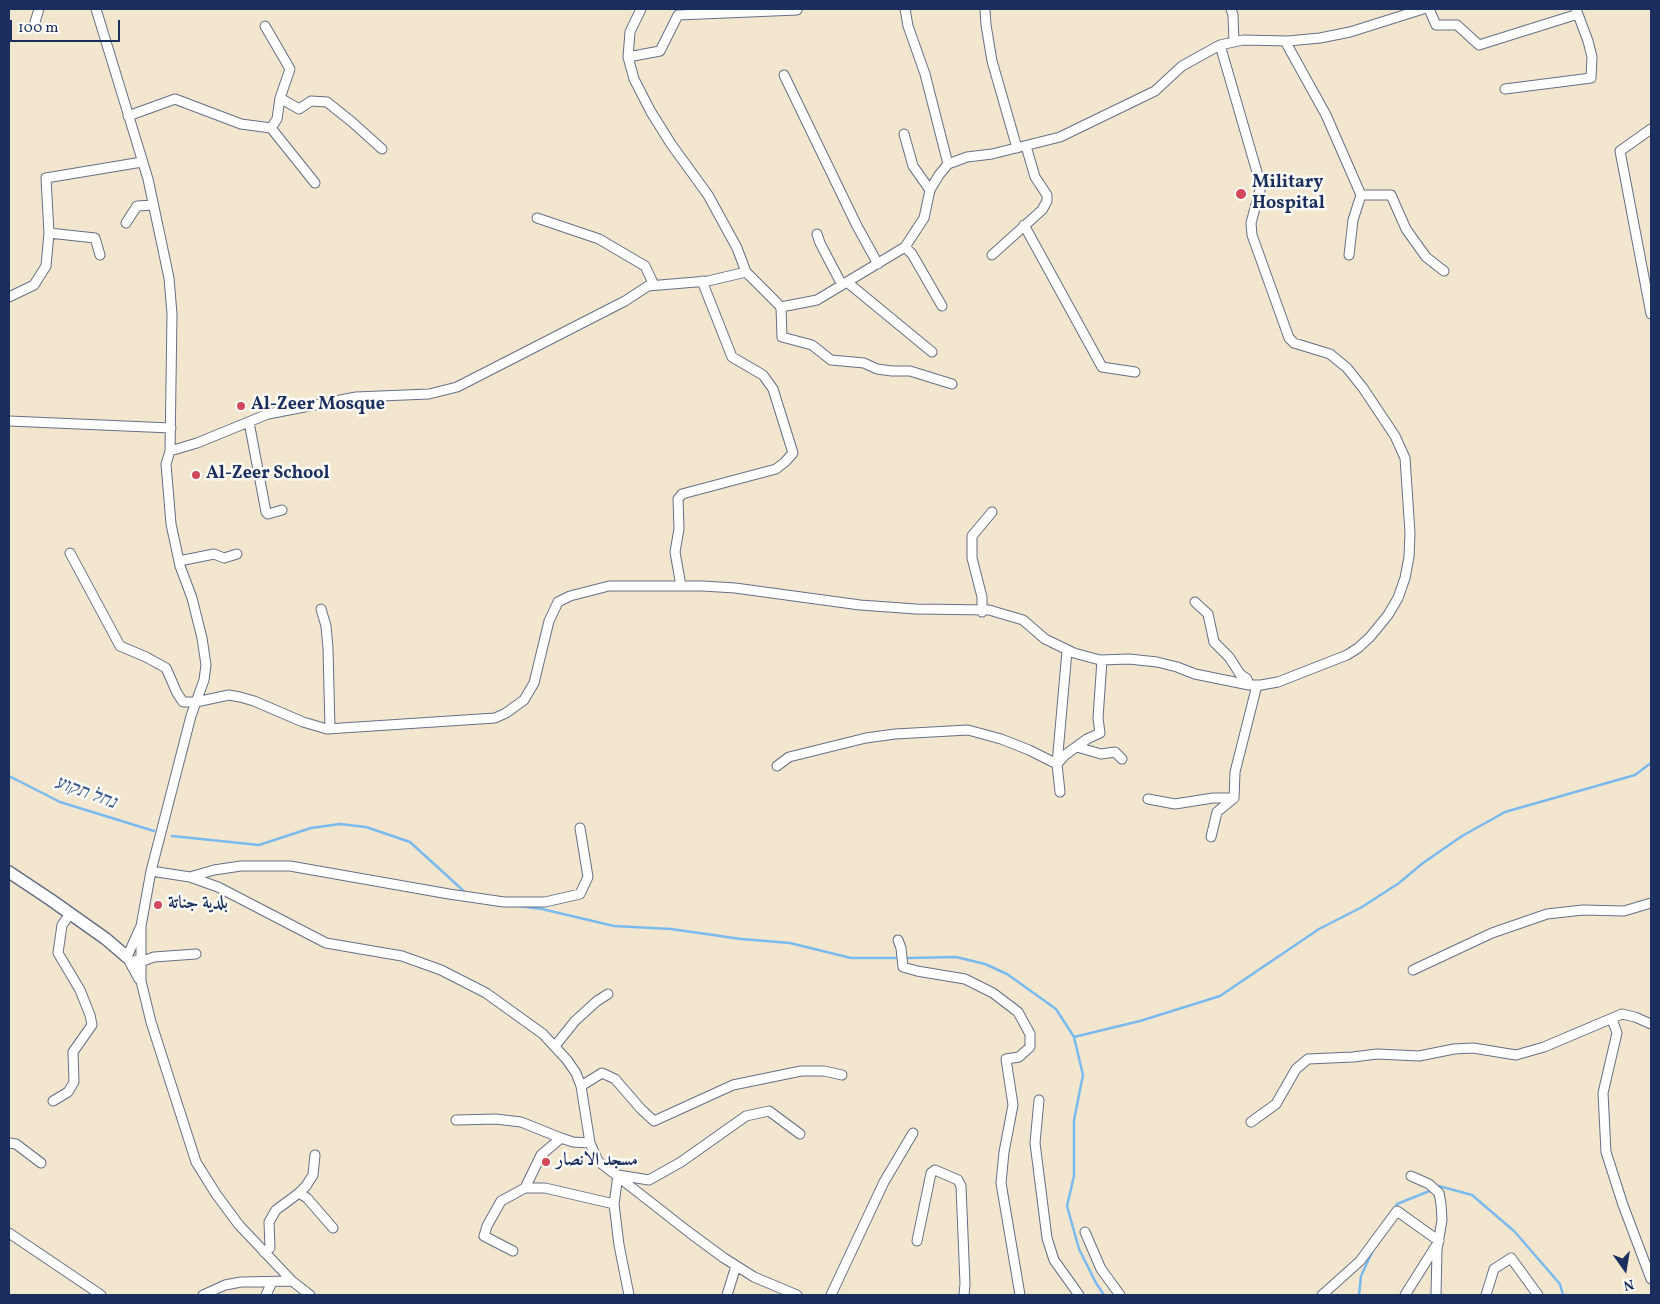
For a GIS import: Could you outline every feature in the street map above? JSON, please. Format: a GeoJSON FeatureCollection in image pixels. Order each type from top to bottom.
{"type":"FeatureCollection","features":[{"type":"Feature","properties":{"kind":"main road"},"geometry":{"type":"LineString","coordinates":[[9,872],[18,876],[106,939],[127,957]]}},
{"type":"Feature","properties":{"kind":"street"},"geometry":{"type":"LineString","coordinates":[[36,22],[39,9]]}},
{"type":"Feature","properties":{"kind":"street"},"geometry":{"type":"LineString","coordinates":[[96,9],[142,162],[169,278],[172,314],[171,428],[170,451],[166,464],[171,524],[179,562],[202,638],[206,665],[204,680],[196,702],[152,871],[138,944],[141,981],[151,1022],[196,1162],[216,1194],[239,1225],[292,1281],[310,1295]]}},
{"type":"Feature","properties":{"kind":"street"},"geometry":{"type":"LineString","coordinates":[[641,9],[630,32],[628,57],[634,78],[651,112],[671,144],[708,196],[737,248],[746,272],[781,307],[782,337],[812,345],[831,360],[864,364],[877,369],[910,371],[952,384]]}},
{"type":"Feature","properties":{"kind":"street"},"geometry":{"type":"LineString","coordinates":[[905,9],[908,26],[925,74],[948,164]]}},
{"type":"Feature","properties":{"kind":"street"},"geometry":{"type":"LineString","coordinates":[[985,9],[992,61],[1021,147],[1035,176],[1047,195],[1047,202],[1042,210],[992,255]]}},
{"type":"Feature","properties":{"kind":"street"},"geometry":{"type":"LineString","coordinates":[[1231,9],[1234,42]]}},
{"type":"Feature","properties":{"kind":"street"},"geometry":{"type":"LineString","coordinates":[[781,307],[817,300],[904,247],[924,218],[930,190],[948,164],[967,156],[992,154],[1060,137],[1155,91],[1182,66],[1220,45],[1261,40],[1286,41],[1320,38],[1350,32],[1423,9]]}},
{"type":"Feature","properties":{"kind":"street"},"geometry":{"type":"LineString","coordinates":[[1428,9],[1436,25],[1457,24],[1479,45],[1577,12],[1592,57],[1591,78],[1506,89]]}},
{"type":"Feature","properties":{"kind":"street"},"geometry":{"type":"LineString","coordinates":[[628,57],[660,51],[678,15],[796,10]]}},
{"type":"Feature","properties":{"kind":"street"},"geometry":{"type":"LineString","coordinates":[[265,26],[290,69],[280,98],[277,119],[271,128]]}},
{"type":"Feature","properties":{"kind":"street"},"geometry":{"type":"LineString","coordinates":[[1286,41],[1326,115],[1361,195],[1353,220],[1350,255]]}},
{"type":"Feature","properties":{"kind":"street"},"geometry":{"type":"LineString","coordinates":[[70,553],[120,646],[166,668],[183,702],[196,702],[223,696],[240,697],[254,701],[302,722],[330,729],[495,718],[506,713],[524,700],[534,683],[549,620],[558,602],[609,586],[735,588],[860,605],[916,610],[982,611],[1010,615],[1023,620],[1045,639],[1067,650],[1102,660],[1130,658],[1157,662],[1195,674],[1253,685],[1278,682],[1347,655],[1370,637],[1388,615],[1398,598],[1405,578],[1409,557],[1410,533],[1405,458],[1395,436],[1363,388],[1347,368],[1330,354],[1294,343],[1284,328],[1252,235],[1251,223],[1261,186],[1220,45]]}},
{"type":"Feature","properties":{"kind":"street"},"geometry":{"type":"LineString","coordinates":[[784,75],[857,226],[878,264]]}},
{"type":"Feature","properties":{"kind":"street"},"geometry":{"type":"LineString","coordinates":[[280,98],[299,109],[311,101],[327,102],[382,150]]}},
{"type":"Feature","properties":{"kind":"street"},"geometry":{"type":"LineString","coordinates":[[128,116],[175,99],[242,124],[271,128],[315,183]]}},
{"type":"Feature","properties":{"kind":"street"},"geometry":{"type":"LineString","coordinates":[[1650,314],[1620,152],[1651,129]]}},
{"type":"Feature","properties":{"kind":"street"},"geometry":{"type":"LineString","coordinates":[[904,134],[913,166],[930,190]]}},
{"type":"Feature","properties":{"kind":"street"},"geometry":{"type":"LineString","coordinates":[[9,297],[34,285],[46,266],[49,234],[46,178],[142,162]]}},
{"type":"Feature","properties":{"kind":"street"},"geometry":{"type":"LineString","coordinates":[[1361,195],[1391,195],[1406,229],[1426,257],[1444,271]]}},
{"type":"Feature","properties":{"kind":"street"},"geometry":{"type":"LineString","coordinates":[[126,223],[138,206],[153,205]]}},
{"type":"Feature","properties":{"kind":"street"},"geometry":{"type":"LineString","coordinates":[[537,218],[599,239],[645,266],[654,285]]}},
{"type":"Feature","properties":{"kind":"street"},"geometry":{"type":"LineString","coordinates":[[1024,226],[1102,367],[1135,372]]}},
{"type":"Feature","properties":{"kind":"street"},"geometry":{"type":"LineString","coordinates":[[49,234],[95,238],[100,255]]}},
{"type":"Feature","properties":{"kind":"street"},"geometry":{"type":"LineString","coordinates":[[817,234],[820,243],[844,284],[932,352]]}},
{"type":"Feature","properties":{"kind":"street"},"geometry":{"type":"LineString","coordinates":[[904,247],[912,254],[942,306]]}},
{"type":"Feature","properties":{"kind":"street"},"geometry":{"type":"LineString","coordinates":[[170,451],[197,443],[268,414],[356,397],[429,394],[457,387],[625,301],[648,286],[702,281],[746,272]]}},
{"type":"Feature","properties":{"kind":"street"},"geometry":{"type":"LineString","coordinates":[[681,586],[676,552],[679,529],[678,499],[682,494],[776,469],[792,453],[773,389],[763,375],[732,357],[702,281]]}},
{"type":"Feature","properties":{"kind":"street"},"geometry":{"type":"LineString","coordinates":[[9,421],[171,428]]}},
{"type":"Feature","properties":{"kind":"street"},"geometry":{"type":"LineString","coordinates":[[249,422],[266,512],[268,514],[282,510]]}},
{"type":"Feature","properties":{"kind":"street"},"geometry":{"type":"LineString","coordinates":[[982,611],[982,597],[972,558],[972,536],[992,512]]}},
{"type":"Feature","properties":{"kind":"street"},"geometry":{"type":"LineString","coordinates":[[179,562],[214,554],[224,558],[237,554]]}},
{"type":"Feature","properties":{"kind":"street"},"geometry":{"type":"LineString","coordinates":[[1195,602],[1208,614],[1214,642],[1229,657],[1240,674],[1253,685]]}},
{"type":"Feature","properties":{"kind":"street"},"geometry":{"type":"LineString","coordinates":[[321,609],[326,626],[328,648],[330,729]]}},
{"type":"Feature","properties":{"kind":"street"},"geometry":{"type":"LineString","coordinates":[[1060,792],[1057,764],[1067,650]]}},
{"type":"Feature","properties":{"kind":"street"},"geometry":{"type":"LineString","coordinates":[[1057,764],[1065,755],[1100,732],[1098,718],[1102,660]]}},
{"type":"Feature","properties":{"kind":"street"},"geometry":{"type":"LineString","coordinates":[[1210,837],[1217,812],[1234,798],[1235,772],[1253,685]]}},
{"type":"Feature","properties":{"kind":"street"},"geometry":{"type":"LineString","coordinates":[[777,766],[789,757],[866,738],[895,734],[968,730],[1001,739],[1057,764]]}},
{"type":"Feature","properties":{"kind":"street"},"geometry":{"type":"LineString","coordinates":[[1077,747],[1101,754],[1115,752],[1122,759]]}},
{"type":"Feature","properties":{"kind":"street"},"geometry":{"type":"LineString","coordinates":[[1148,799],[1175,804],[1213,798],[1234,798]]}},
{"type":"Feature","properties":{"kind":"street"},"geometry":{"type":"LineString","coordinates":[[190,877],[214,870],[241,866],[290,866],[504,902],[545,902],[580,894],[588,877],[580,828]]}},
{"type":"Feature","properties":{"kind":"street"},"geometry":{"type":"LineString","coordinates":[[152,871],[190,877],[218,887],[326,943],[402,956],[440,970],[486,993],[543,1034],[576,1073],[581,1086],[590,1143],[598,1161],[690,1233],[736,1266],[797,1295]]}},
{"type":"Feature","properties":{"kind":"street"},"geometry":{"type":"LineString","coordinates":[[1413,970],[1492,933],[1547,914],[1583,910],[1624,911],[1651,903]]}},
{"type":"Feature","properties":{"kind":"street"},"geometry":{"type":"LineString","coordinates":[[53,1101],[68,1092],[74,1082],[73,1052],[92,1025],[80,990],[58,953],[62,925],[70,914]]}},
{"type":"Feature","properties":{"kind":"street"},"geometry":{"type":"LineString","coordinates":[[106,939],[120,945],[138,944]]}},
{"type":"Feature","properties":{"kind":"street"},"geometry":{"type":"LineString","coordinates":[[898,940],[903,967],[964,979],[993,993],[1018,1012],[1030,1034],[1030,1047],[1019,1057],[1006,1060],[1013,1105],[1004,1152],[1001,1183],[1020,1295]]}},
{"type":"Feature","properties":{"kind":"street"},"geometry":{"type":"LineString","coordinates":[[127,957],[138,944]]}},
{"type":"Feature","properties":{"kind":"street"},"geometry":{"type":"LineString","coordinates":[[140,962],[154,957],[196,954]]}},
{"type":"Feature","properties":{"kind":"street"},"geometry":{"type":"LineString","coordinates":[[127,957],[135,958],[140,962]]}},
{"type":"Feature","properties":{"kind":"street"},"geometry":{"type":"LineString","coordinates":[[127,957],[141,981]]}},
{"type":"Feature","properties":{"kind":"street"},"geometry":{"type":"LineString","coordinates":[[555,1046],[575,1021],[597,1001],[608,994]]}},
{"type":"Feature","properties":{"kind":"street"},"geometry":{"type":"LineString","coordinates":[[1251,1122],[1276,1104],[1296,1069],[1308,1060],[1377,1054],[1418,1056],[1464,1048],[1516,1055],[1544,1047],[1622,1014],[1635,1016],[1651,1024]]}},
{"type":"Feature","properties":{"kind":"street"},"geometry":{"type":"LineString","coordinates":[[1612,1019],[1617,1033],[1603,1093],[1606,1152],[1623,1205],[1651,1279]]}},
{"type":"Feature","properties":{"kind":"street"},"geometry":{"type":"LineString","coordinates":[[581,1086],[602,1073],[615,1078],[641,1110],[654,1121],[733,1085],[801,1071],[824,1071],[842,1075]]}},
{"type":"Feature","properties":{"kind":"street"},"geometry":{"type":"LineString","coordinates":[[1039,1100],[1035,1143],[1047,1238],[1054,1260],[1079,1295]]}},
{"type":"Feature","properties":{"kind":"street"},"geometry":{"type":"LineString","coordinates":[[618,1175],[649,1180],[681,1162],[746,1116],[769,1111],[800,1134]]}},
{"type":"Feature","properties":{"kind":"street"},"geometry":{"type":"LineString","coordinates":[[456,1120],[496,1119],[521,1122],[573,1142],[590,1143]]}},
{"type":"Feature","properties":{"kind":"street"},"geometry":{"type":"LineString","coordinates":[[832,1295],[884,1182],[913,1133]]}},
{"type":"Feature","properties":{"kind":"street"},"geometry":{"type":"LineString","coordinates":[[526,1188],[540,1155],[561,1138]]}},
{"type":"Feature","properties":{"kind":"street"},"geometry":{"type":"LineString","coordinates":[[9,1143],[16,1144],[41,1163]]}},
{"type":"Feature","properties":{"kind":"street"},"geometry":{"type":"LineString","coordinates":[[264,1252],[270,1248],[269,1222],[276,1210],[299,1193],[313,1175],[315,1155]]}},
{"type":"Feature","properties":{"kind":"street"},"geometry":{"type":"LineString","coordinates":[[917,1241],[930,1173],[935,1170],[958,1180],[961,1186],[964,1295]]}},
{"type":"Feature","properties":{"kind":"street"},"geometry":{"type":"LineString","coordinates":[[618,1175],[614,1204],[628,1295]]}},
{"type":"Feature","properties":{"kind":"street"},"geometry":{"type":"LineString","coordinates":[[1411,1176],[1429,1184],[1439,1193],[1442,1220],[1436,1295]]}},
{"type":"Feature","properties":{"kind":"street"},"geometry":{"type":"LineString","coordinates":[[513,1251],[484,1236],[500,1201],[526,1188],[545,1188],[614,1204]]}},
{"type":"Feature","properties":{"kind":"street"},"geometry":{"type":"LineString","coordinates":[[299,1193],[308,1198],[332,1228]]}},
{"type":"Feature","properties":{"kind":"street"},"geometry":{"type":"LineString","coordinates":[[1322,1295],[1360,1261],[1397,1211],[1439,1241]]}},
{"type":"Feature","properties":{"kind":"street"},"geometry":{"type":"LineString","coordinates":[[1085,1232],[1101,1269],[1120,1295]]}},
{"type":"Feature","properties":{"kind":"street"},"geometry":{"type":"LineString","coordinates":[[9,1233],[101,1295]]}},
{"type":"Feature","properties":{"kind":"street"},"geometry":{"type":"LineString","coordinates":[[1405,1295],[1439,1241]]}},
{"type":"Feature","properties":{"kind":"street"},"geometry":{"type":"LineString","coordinates":[[1486,1295],[1494,1268],[1510,1258],[1538,1295]]}},
{"type":"Feature","properties":{"kind":"street"},"geometry":{"type":"LineString","coordinates":[[266,1295],[268,1282],[274,1278],[276,1273],[270,1259]]}},
{"type":"Feature","properties":{"kind":"street"},"geometry":{"type":"LineString","coordinates":[[726,1295],[736,1266]]}},
{"type":"Feature","properties":{"kind":"street"},"geometry":{"type":"LineString","coordinates":[[203,1295],[225,1285],[241,1282],[292,1281]]}},
{"type":"Feature","properties":{"kind":"waterway"},"geometry":{"type":"LineString","coordinates":[[1074,1037],[1140,1021],[1220,996],[1319,929],[1362,907],[1399,883],[1423,863],[1462,836],[1505,812],[1635,775],[1651,763]]}},
{"type":"Feature","properties":{"kind":"waterway","name":"נחל תקוע"},"geometry":{"type":"LineString","coordinates":[[9,776],[60,802],[154,831]]}},
{"type":"Feature","properties":{"kind":"waterway"},"geometry":{"type":"LineString","coordinates":[[172,836],[259,845],[311,828],[340,824],[366,827],[410,842],[467,894]]}},
{"type":"Feature","properties":{"kind":"waterway"},"geometry":{"type":"LineString","coordinates":[[518,906],[542,909],[614,926],[671,929],[741,939],[790,943],[851,958],[896,958]]}},
{"type":"Feature","properties":{"kind":"waterway"},"geometry":{"type":"LineString","coordinates":[[908,958],[956,957],[985,964],[1007,974],[1056,1009],[1074,1037],[1083,1075],[1074,1120],[1074,1176],[1067,1206],[1079,1249],[1104,1295]]}},
{"type":"Feature","properties":{"kind":"waterway"},"geometry":{"type":"LineString","coordinates":[[1437,1187],[1472,1195],[1514,1231],[1560,1284],[1563,1295]]}},
{"type":"Feature","properties":{"kind":"waterway"},"geometry":{"type":"LineString","coordinates":[[1394,1210],[1397,1204],[1432,1190]]}},
{"type":"Feature","properties":{"kind":"waterway"},"geometry":{"type":"LineString","coordinates":[[1359,1295],[1361,1276],[1374,1248]]}},
{"type":"Feature","properties":{"kind":"place","name":"Military Hospital"},"geometry":{"type":"Point","coordinates":[1241,194]}},
{"type":"Feature","properties":{"kind":"place","name":"Al-Zeer Mosque"},"geometry":{"type":"Point","coordinates":[241,406]}},
{"type":"Feature","properties":{"kind":"place","name":"Al-Zeer School"},"geometry":{"type":"Point","coordinates":[196,475]}},
{"type":"Feature","properties":{"kind":"place","name":"بلدية جناتة"},"geometry":{"type":"Point","coordinates":[158,905]}},
{"type":"Feature","properties":{"kind":"place","name":"مسجد الانصار"},"geometry":{"type":"Point","coordinates":[546,1162]}}]}
